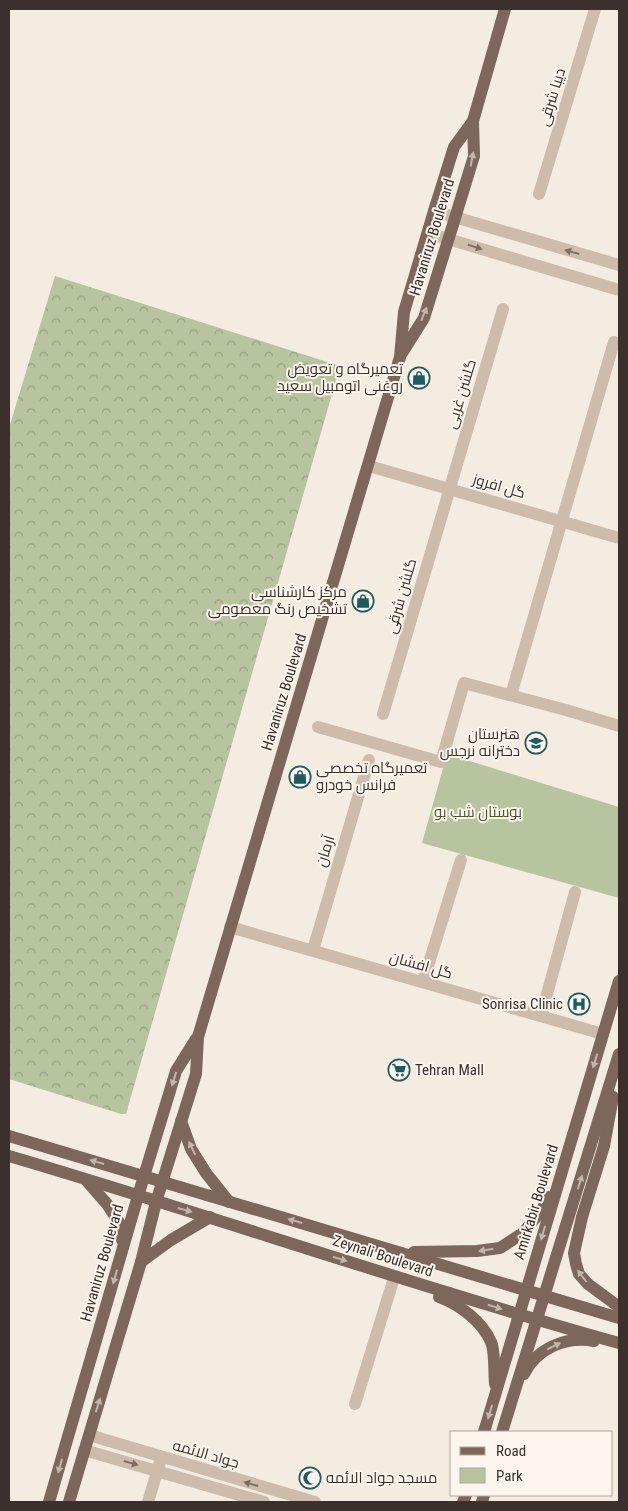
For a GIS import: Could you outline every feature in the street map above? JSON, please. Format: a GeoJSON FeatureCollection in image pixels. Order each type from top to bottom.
{"type":"FeatureCollection","features":[{"type":"Feature","properties":{"kind":"main road","name":"Havaniruz Boulevard"},"geometry":{"type":"LineString","coordinates":[[400,357],[424,318],[456,218],[474,156],[473,120],[505,9]]}},
{"type":"Feature","properties":{"kind":"main road","name":"Havaniruz Boulevard"},"geometry":{"type":"LineString","coordinates":[[69,1502],[141,1262],[156,1202],[196,1074],[198,1037],[400,357],[404,312],[454,147],[473,120]]}},
{"type":"Feature","properties":{"kind":"main road","name":"Amirkabir Boulevard"},"geometry":{"type":"LineString","coordinates":[[484,1431],[619,981]]}},
{"type":"Feature","properties":{"kind":"main road","name":"Havaniruz Boulevard"},"geometry":{"type":"LineString","coordinates":[[49,1502],[176,1071],[198,1037]]}},
{"type":"Feature","properties":{"kind":"main road"},"geometry":{"type":"LineString","coordinates":[[502,1431],[619,1054]]}},
{"type":"Feature","properties":{"kind":"main road"},"geometry":{"type":"LineString","coordinates":[[619,1062],[604,1146],[582,1217],[574,1253],[579,1274],[588,1284],[619,1307]]}},
{"type":"Feature","properties":{"kind":"main road"},"geometry":{"type":"LineString","coordinates":[[182,1121],[191,1149],[206,1173],[229,1202]]}},
{"type":"Feature","properties":{"kind":"main road","name":"Zeynali Boulevard"},"geometry":{"type":"LineString","coordinates":[[9,1136],[619,1318]]}},
{"type":"Feature","properties":{"kind":"main road"},"geometry":{"type":"LineString","coordinates":[[398,1251],[477,1251],[500,1248],[523,1233],[542,1210],[568,1151]]}},
{"type":"Feature","properties":{"kind":"main road","name":"Zeynali Boulevard"},"geometry":{"type":"LineString","coordinates":[[9,1156],[210,1217],[382,1273],[619,1344]]}},
{"type":"Feature","properties":{"kind":"main road"},"geometry":{"type":"LineString","coordinates":[[84,1178],[107,1204],[122,1226],[122,1251]]}},
{"type":"Feature","properties":{"kind":"main road"},"geometry":{"type":"LineString","coordinates":[[141,1262],[171,1240],[210,1217]]}},
{"type":"Feature","properties":{"kind":"main road"},"geometry":{"type":"LineString","coordinates":[[382,1273],[450,1301],[478,1322],[492,1343],[496,1392]]}},
{"type":"Feature","properties":{"kind":"main road"},"geometry":{"type":"LineString","coordinates":[[513,1396],[527,1368],[543,1351],[563,1342],[588,1340],[619,1344]]}},
{"type":"Feature","properties":{"kind":"street","name":"دیبا شرقی"},"geometry":{"type":"LineString","coordinates":[[539,194],[595,9]]}},
{"type":"Feature","properties":{"kind":"street"},"geometry":{"type":"LineString","coordinates":[[434,211],[619,265]]}},
{"type":"Feature","properties":{"kind":"street"},"geometry":{"type":"LineString","coordinates":[[428,233],[619,290]]}},
{"type":"Feature","properties":{"kind":"street","name":"گلشن غربی"},"geometry":{"type":"LineString","coordinates":[[449,488],[503,309]]}},
{"type":"Feature","properties":{"kind":"street"},"geometry":{"type":"LineString","coordinates":[[511,696],[614,342]]}},
{"type":"Feature","properties":{"kind":"street","name":"گل افروز"},"geometry":{"type":"LineString","coordinates":[[369,466],[619,538]]}},
{"type":"Feature","properties":{"kind":"street","name":"گلشن شرقی"},"geometry":{"type":"LineString","coordinates":[[383,714],[449,488]]}},
{"type":"Feature","properties":{"kind":"street"},"geometry":{"type":"LineString","coordinates":[[318,726],[441,762],[464,683],[619,726]]}},
{"type":"Feature","properties":{"kind":"street","name":"آرمان"},"geometry":{"type":"LineString","coordinates":[[313,950],[369,760]]}},
{"type":"Feature","properties":{"kind":"street"},"geometry":{"type":"LineString","coordinates":[[423,982],[461,860]]}},
{"type":"Feature","properties":{"kind":"street"},"geometry":{"type":"LineString","coordinates":[[540,1016],[575,892]]}},
{"type":"Feature","properties":{"kind":"street","name":"گل افشان"},"geometry":{"type":"LineString","coordinates":[[230,927],[603,1034]]}},
{"type":"Feature","properties":{"kind":"street"},"geometry":{"type":"LineString","coordinates":[[355,1404],[394,1278]]}},
{"type":"Feature","properties":{"kind":"street","name":"جواد الائمه"},"geometry":{"type":"LineString","coordinates":[[89,1435],[161,1457],[271,1496],[315,1502]]}},
{"type":"Feature","properties":{"kind":"street","name":"جواد الائمه"},"geometry":{"type":"LineString","coordinates":[[84,1450],[264,1502]]}},
{"type":"Feature","properties":{"kind":"street"},"geometry":{"type":"LineString","coordinates":[[148,1502],[161,1457]]}},
{"type":"Feature","properties":{"kind":"green space"},"geometry":{"type":"Polygon","coordinates":[[[55,276],[340,366],[126,1114],[9,1079],[9,428],[55,276]]]}},
{"type":"Feature","properties":{"kind":"green space","name":"بوستان شب بو"},"geometry":{"type":"Polygon","coordinates":[[[447,754],[619,807],[619,898],[422,843],[447,754]]]}},
{"type":"Feature","properties":{"kind":"place","name":"تعمیرگاه و تعویض روغنی اتومبیل سعید"},"geometry":{"type":"Point","coordinates":[419,378]}},
{"type":"Feature","properties":{"kind":"place","name":"مرکز کارشناسی تشخیص رنگ معصومی"},"geometry":{"type":"Point","coordinates":[363,601]}},
{"type":"Feature","properties":{"kind":"place","name":"هنرستان دخترانه نرجس"},"geometry":{"type":"Point","coordinates":[536,743]}},
{"type":"Feature","properties":{"kind":"place","name":"تعمیرگاه تخصصی فرانس خودرو"},"geometry":{"type":"Point","coordinates":[300,777]}},
{"type":"Feature","properties":{"kind":"place","name":"Sonrisa Clinic"},"geometry":{"type":"Point","coordinates":[579,1004]}},
{"type":"Feature","properties":{"kind":"place","name":"Tehran Mall"},"geometry":{"type":"Point","coordinates":[399,1070]}},
{"type":"Feature","properties":{"kind":"place","name":"مسجد جواد الائمه"},"geometry":{"type":"Point","coordinates":[310,1478]}}]}
